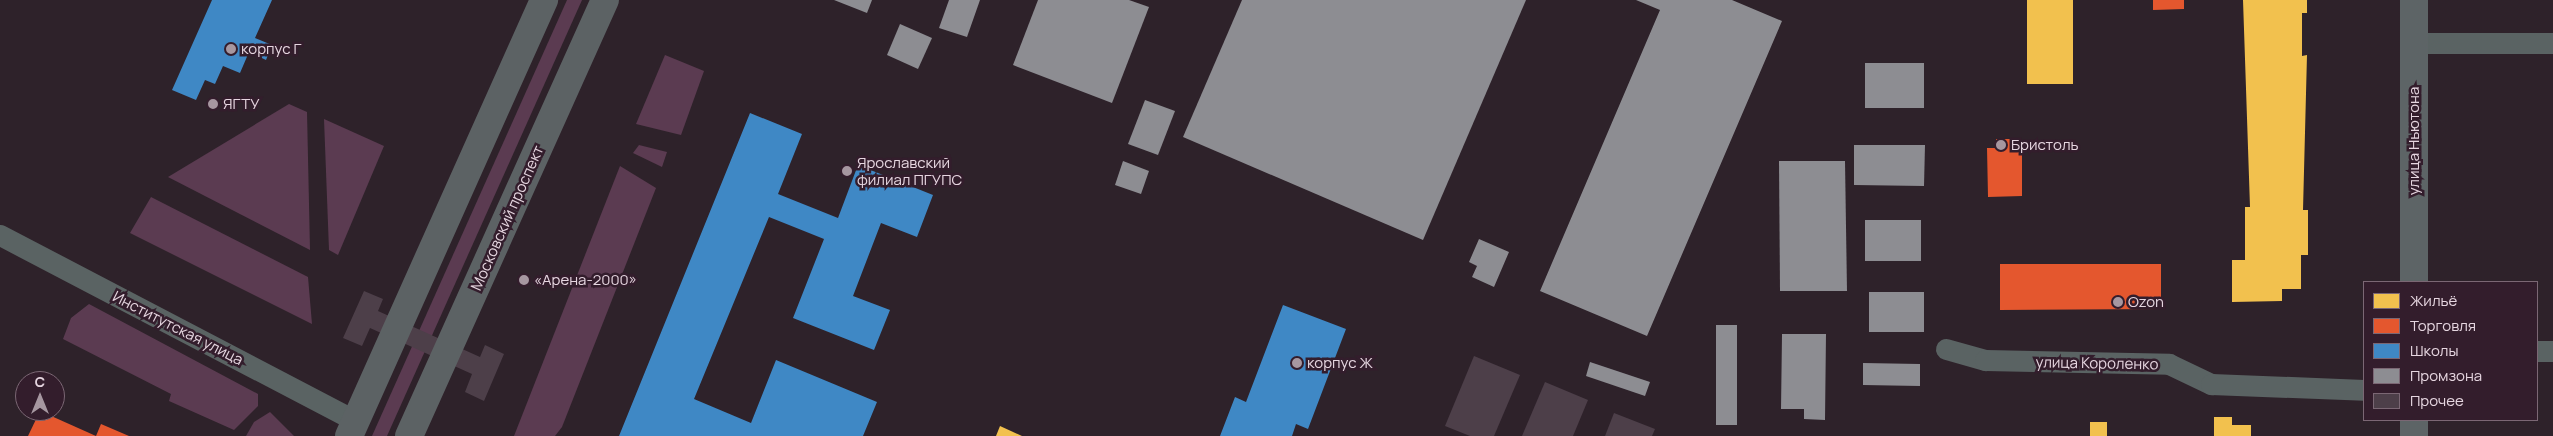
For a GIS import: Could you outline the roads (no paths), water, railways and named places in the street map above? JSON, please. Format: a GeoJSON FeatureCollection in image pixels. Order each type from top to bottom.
{"type":"FeatureCollection","features":[{"type":"Feature","properties":{"kind":"main road"},"geometry":{"type":"LineString","coordinates":[[352,428],[544,0]]}},
{"type":"Feature","properties":{"kind":"main road","name":"Московский проспект"},"geometry":{"type":"LineString","coordinates":[[408,436],[605,0]]}},
{"type":"Feature","properties":{"kind":"street","name":"улица Ньютона"},"geometry":{"type":"LineString","coordinates":[[2414,0],[2414,281]]}},
{"type":"Feature","properties":{"kind":"street"},"geometry":{"type":"LineString","coordinates":[[2414,44],[2553,43]]}},
{"type":"Feature","properties":{"kind":"street","name":"Институтская улица"},"geometry":{"type":"LineString","coordinates":[[0,235],[352,428]]}},
{"type":"Feature","properties":{"kind":"street","name":"улица Короленко"},"geometry":{"type":"LineString","coordinates":[[1946,349],[1986,360],[2169,364],[2211,384],[2363,390]]}},
{"type":"Feature","properties":{"kind":"street"},"geometry":{"type":"LineString","coordinates":[[2538,351],[2553,351]]}},
{"type":"Feature","properties":{"kind":"street"},"geometry":{"type":"LineString","coordinates":[[2414,421],[2414,436]]}},
{"type":"Feature","properties":{"kind":"place","name":"корпус Г"},"geometry":{"type":"Point","coordinates":[231,49]}},
{"type":"Feature","properties":{"kind":"place","name":"ЯГТУ"},"geometry":{"type":"Point","coordinates":[213,104]}},
{"type":"Feature","properties":{"kind":"place","name":"Бристоль"},"geometry":{"type":"Point","coordinates":[2001,145]}},
{"type":"Feature","properties":{"kind":"place","name":"Ярославский филиал ПГУПС"},"geometry":{"type":"Point","coordinates":[847,171]}},
{"type":"Feature","properties":{"kind":"place","name":"«Арена-2000»"},"geometry":{"type":"Point","coordinates":[524,280]}},
{"type":"Feature","properties":{"kind":"place","name":"Ozon"},"geometry":{"type":"Point","coordinates":[2118,302]}},
{"type":"Feature","properties":{"kind":"place","name":"корпус Ж"},"geometry":{"type":"Point","coordinates":[1297,363]}}]}
